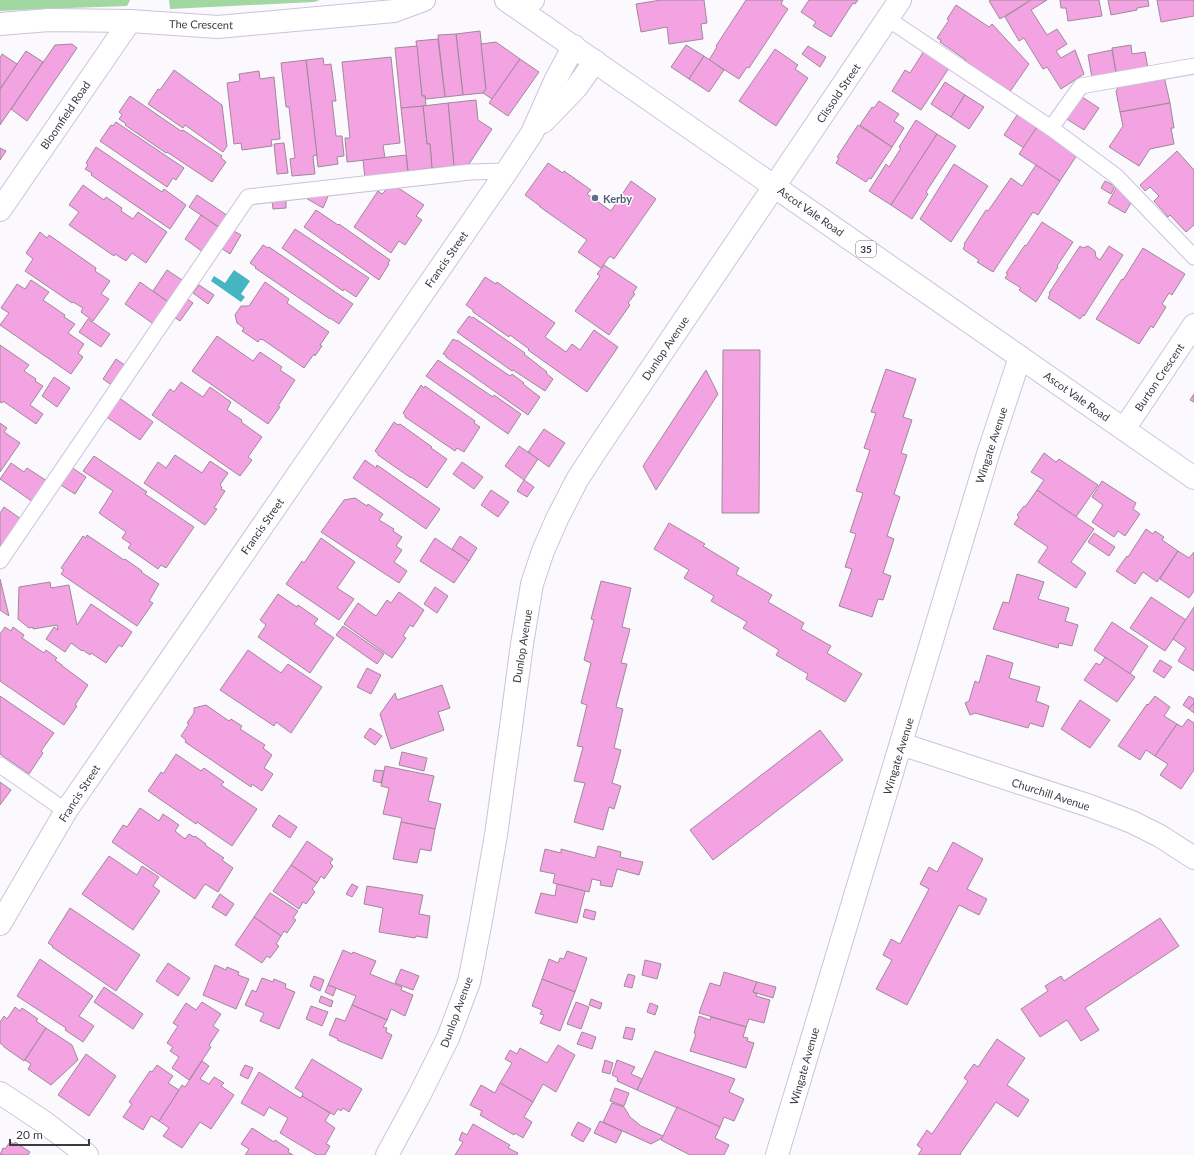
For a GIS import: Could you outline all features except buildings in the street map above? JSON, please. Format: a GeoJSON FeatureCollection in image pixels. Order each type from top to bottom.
{"type":"FeatureCollection","features":[{"type":"Feature","properties":{"kind":"street","name":"The Crescent"},"geometry":{"type":"LineString","coordinates":[[0,24],[49,20],[130,21],[218,27],[394,11],[424,0]]}},
{"type":"Feature","properties":{"kind":"street","name":"Clissold Street"},"geometry":{"type":"LineString","coordinates":[[775,186],[900,0]]}},
{"type":"Feature","properties":{"kind":"street","name":"Ascot Vale Road"},"geometry":{"type":"LineString","coordinates":[[517,1],[595,61],[1194,478]]}},
{"type":"Feature","properties":{"kind":"street","name":"Bloomfield Road"},"geometry":{"type":"LineString","coordinates":[[0,210],[130,21]]}},
{"type":"Feature","properties":{"kind":"street","name":"Francis Street"},"geometry":{"type":"LineString","coordinates":[[0,924],[66,811],[532,133],[557,76],[574,46]]}},
{"type":"Feature","properties":{"kind":"street","name":"Francis Street"},"geometry":{"type":"LineString","coordinates":[[532,133],[576,88],[595,61]]}},
{"type":"Feature","properties":{"kind":"street","name":"Dunlop Avenue"},"geometry":{"type":"LineString","coordinates":[[387,1155],[448,1038],[468,982],[480,926],[496,835],[522,644],[532,584],[543,551],[557,519],[581,474],[775,186]]}},
{"type":"Feature","properties":{"kind":"street","name":"Burton Crescent"},"geometry":{"type":"LineString","coordinates":[[1124,430],[1194,325]]}},
{"type":"Feature","properties":{"kind":"street","name":"Wingate Avenue"},"geometry":{"type":"LineString","coordinates":[[777,1155],[902,744],[988,454],[1020,357]]}},
{"type":"Feature","properties":{"kind":"street","name":"Churchill Avenue"},"geometry":{"type":"LineString","coordinates":[[902,744],[1090,806],[1132,822],[1160,836],[1194,858]]}},
{"type":"Feature","properties":{"kind":"street"},"geometry":{"type":"LineString","coordinates":[[0,1093],[44,1122],[87,1155]]}},
{"type":"Feature","properties":{"kind":"lane"},"geometry":{"type":"LineString","coordinates":[[888,19],[1051,128],[1116,176],[1194,257]]}},
{"type":"Feature","properties":{"kind":"lane"},"geometry":{"type":"LineString","coordinates":[[1051,128],[1081,86],[1194,66]]}},
{"type":"Feature","properties":{"kind":"lane"},"geometry":{"type":"LineString","coordinates":[[0,561],[248,197],[470,172],[507,171]]}},
{"type":"Feature","properties":{"kind":"lane"},"geometry":{"type":"LineString","coordinates":[[0,765],[66,811]]}},
{"type":"Feature","properties":{"kind":"green space"},"geometry":{"type":"Polygon","coordinates":[[[0,0],[130,0],[127,6],[0,11],[0,0]]]}},
{"type":"Feature","properties":{"kind":"green space"},"geometry":{"type":"Polygon","coordinates":[[[169,0],[320,0],[314,2],[170,9],[169,0]]]}},
{"type":"Feature","properties":{"kind":"water"},"geometry":{"type":"Polygon","coordinates":[[[234,270],[250,281],[241,294],[245,297],[241,302],[211,281],[214,276],[225,283],[234,270]]]}},
{"type":"Feature","properties":{"kind":"place","name":"Kerby"},"geometry":{"type":"Point","coordinates":[595,198]}}]}
